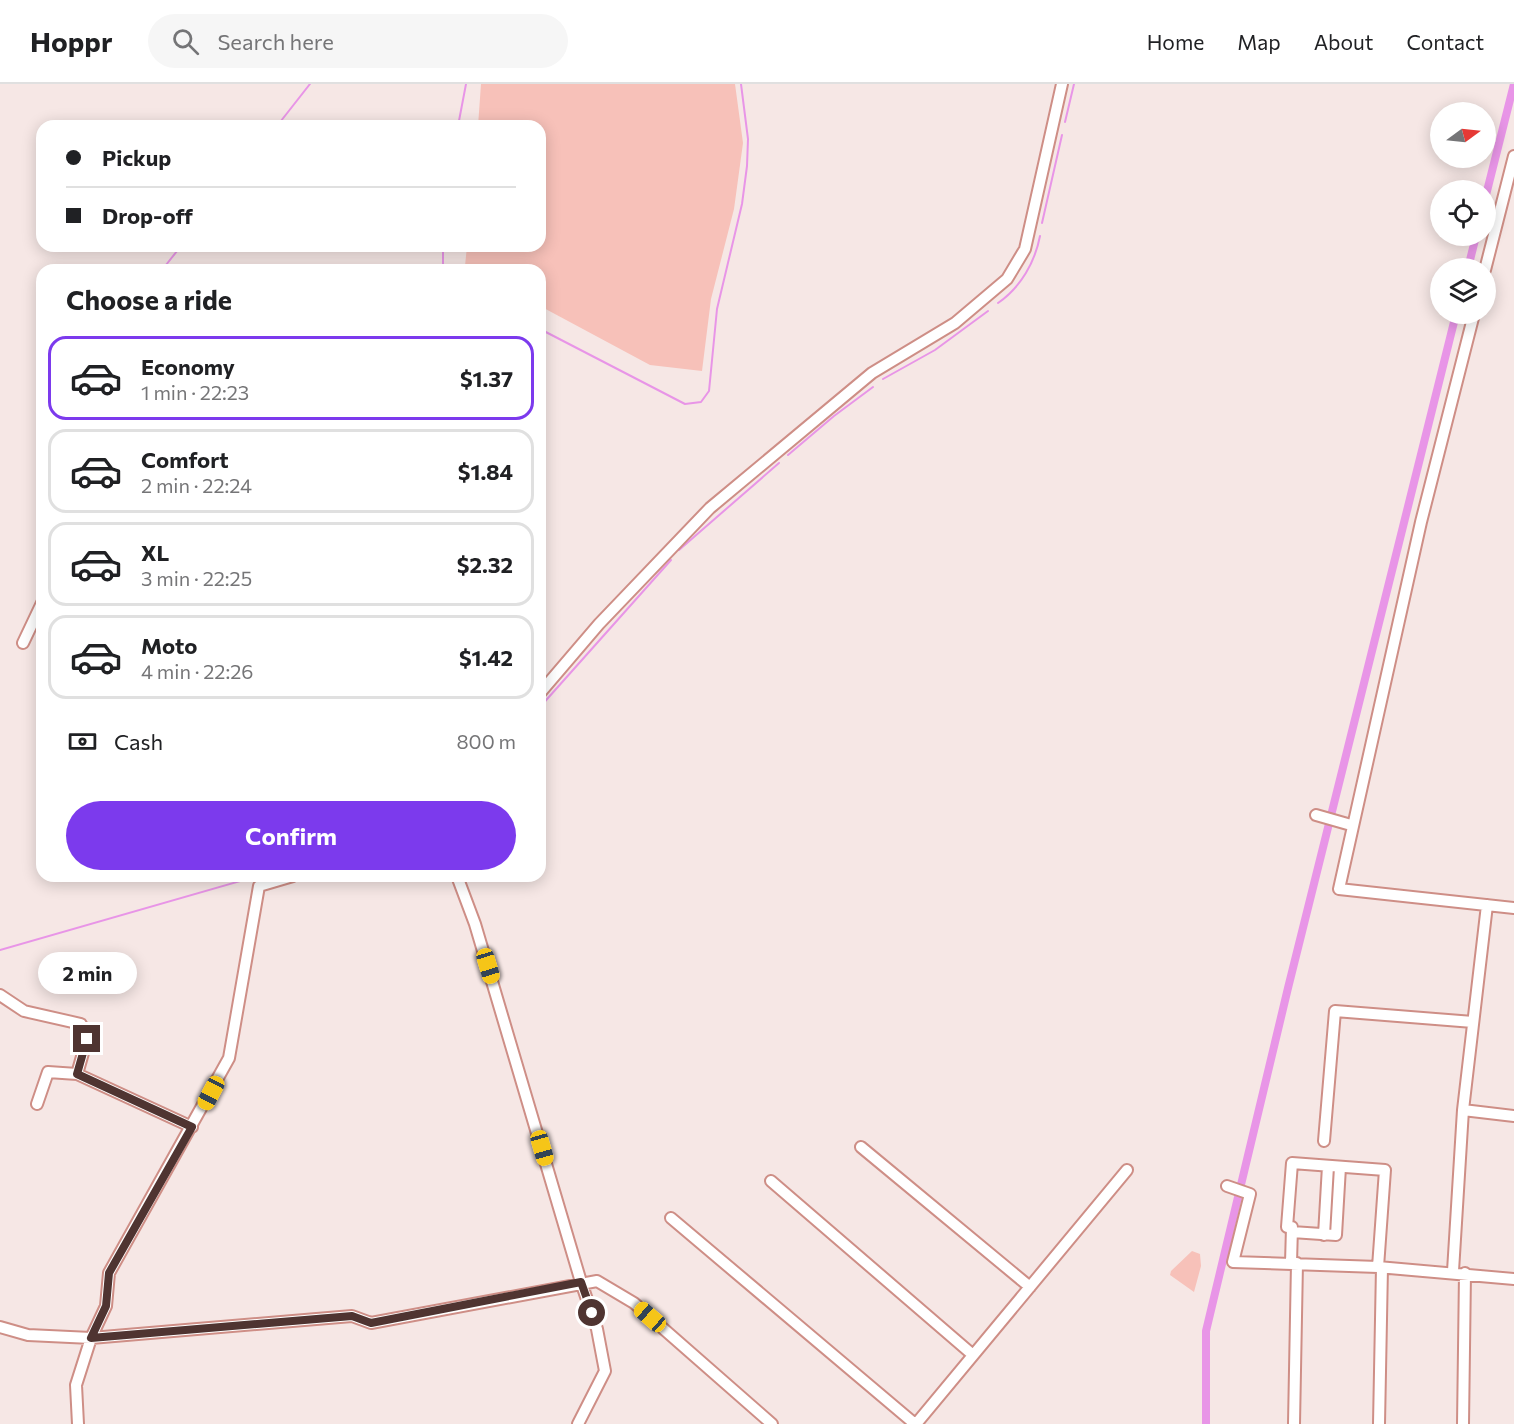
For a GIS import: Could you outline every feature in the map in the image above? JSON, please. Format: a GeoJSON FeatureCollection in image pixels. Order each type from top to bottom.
{"type":"FeatureCollection","features":[{"type":"Feature","properties":{"kind":"street"},"geometry":{"type":"LineString","coordinates":[[546,686],[599,624],[710,508],[872,373],[955,323],[1007,279],[1025,249],[1062,84]]}},
{"type":"Feature","properties":{"kind":"street"},"geometry":{"type":"LineString","coordinates":[[1488,258],[1514,156]]}},
{"type":"Feature","properties":{"kind":"street"},"geometry":{"type":"LineString","coordinates":[[1471,324],[1421,522],[1351,825],[1339,889],[1514,908]]}},
{"type":"Feature","properties":{"kind":"street"},"geometry":{"type":"LineString","coordinates":[[23,643],[36,616]]}},
{"type":"Feature","properties":{"kind":"street"},"geometry":{"type":"LineString","coordinates":[[1316,815],[1351,825]]}},
{"type":"Feature","properties":{"kind":"street"},"geometry":{"type":"LineString","coordinates":[[78,1424],[76,1385],[91,1338],[106,1306],[109,1273],[229,1058],[259,886],[273,882]]}},
{"type":"Feature","properties":{"kind":"street"},"geometry":{"type":"LineString","coordinates":[[459,882],[475,924],[512,1044],[581,1282],[597,1329],[605,1371],[578,1424]]}},
{"type":"Feature","properties":{"kind":"street"},"geometry":{"type":"LineString","coordinates":[[1453,1271],[1464,1110],[1487,905]]}},
{"type":"Feature","properties":{"kind":"street"},"geometry":{"type":"LineString","coordinates":[[0,995],[24,1011],[81,1024],[87,1039],[77,1074]]}},
{"type":"Feature","properties":{"kind":"street"},"geometry":{"type":"LineString","coordinates":[[1328,1139],[1335,1011],[1473,1022]]}},
{"type":"Feature","properties":{"kind":"street"},"geometry":{"type":"LineString","coordinates":[[37,1104],[48,1072],[77,1074],[192,1127]]}},
{"type":"Feature","properties":{"kind":"street"},"geometry":{"type":"LineString","coordinates":[[1464,1110],[1514,1116]]}},
{"type":"Feature","properties":{"kind":"street"},"geometry":{"type":"LineString","coordinates":[[861,1148],[1030,1287]]}},
{"type":"Feature","properties":{"kind":"street"},"geometry":{"type":"LineString","coordinates":[[1294,1424],[1294,1263],[1292,1227],[1287,1227],[1292,1163],[1384,1170],[1380,1267],[1379,1424]]}},
{"type":"Feature","properties":{"kind":"street"},"geometry":{"type":"LineString","coordinates":[[1324,1235],[1328,1166]]}},
{"type":"Feature","properties":{"kind":"street"},"geometry":{"type":"LineString","coordinates":[[1292,1232],[1336,1235],[1340,1167]]}},
{"type":"Feature","properties":{"kind":"street"},"geometry":{"type":"LineString","coordinates":[[671,1218],[916,1424],[1127,1170]]}},
{"type":"Feature","properties":{"kind":"street"},"geometry":{"type":"LineString","coordinates":[[771,1180],[973,1355]]}},
{"type":"Feature","properties":{"kind":"street"},"geometry":{"type":"LineString","coordinates":[[1227,1186],[1250,1194],[1233,1262],[1453,1271],[1514,1279]]}},
{"type":"Feature","properties":{"kind":"street"},"geometry":{"type":"LineString","coordinates":[[1463,1424],[1465,1273]]}},
{"type":"Feature","properties":{"kind":"street"},"geometry":{"type":"LineString","coordinates":[[0,1327],[28,1335],[91,1338],[352,1316],[371,1323],[581,1282],[597,1281],[634,1303],[772,1424]]}},
{"type":"Feature","properties":{"kind":"shaded area"},"geometry":{"type":"Polygon","coordinates":[[[481,84],[735,84],[743,143],[734,209],[711,299],[702,371],[650,365],[546,309],[546,264],[465,264],[466,252],[546,252],[546,120],[478,120],[481,84]]]}},
{"type":"Feature","properties":{"kind":"shaded area"},"geometry":{"type":"Polygon","coordinates":[[[1192,1251],[1200,1254],[1201,1266],[1194,1292],[1170,1275],[1171,1271],[1192,1251]]]}},
{"type":"Feature","properties":{"kind":"waterway"},"geometry":{"type":"LineString","coordinates":[[282,120],[310,84]]}},
{"type":"Feature","properties":{"kind":"waterway"},"geometry":{"type":"LineString","coordinates":[[459,120],[466,84]]}},
{"type":"Feature","properties":{"kind":"waterway"},"geometry":{"type":"LineString","coordinates":[[546,332],[685,404],[701,402],[709,391],[717,309],[742,204],[747,166],[748,139],[741,84]]}},
{"type":"Feature","properties":{"kind":"waterway"},"geometry":{"type":"LineString","coordinates":[[1065,122],[1074,84]]}},
{"type":"Feature","properties":{"kind":"waterway"},"geometry":{"type":"LineString","coordinates":[[1490,180],[1514,84]]}},
{"type":"Feature","properties":{"kind":"waterway"},"geometry":{"type":"LineString","coordinates":[[1042,223],[1062,135]]}},
{"type":"Feature","properties":{"kind":"waterway"},"geometry":{"type":"LineString","coordinates":[[998,303],[1014,289],[1026,273],[1035,255],[1040,236]]}},
{"type":"Feature","properties":{"kind":"waterway"},"geometry":{"type":"LineString","coordinates":[[1470,258],[1474,246]]}},
{"type":"Feature","properties":{"kind":"waterway"},"geometry":{"type":"LineString","coordinates":[[167,264],[176,252]]}},
{"type":"Feature","properties":{"kind":"waterway"},"geometry":{"type":"LineString","coordinates":[[443,252],[443,264]]}},
{"type":"Feature","properties":{"kind":"waterway"},"geometry":{"type":"LineString","coordinates":[[883,379],[935,350],[988,311]]}},
{"type":"Feature","properties":{"kind":"waterway"},"geometry":{"type":"LineString","coordinates":[[1206,1424],[1206,1331],[1288,988],[1454,324]]}},
{"type":"Feature","properties":{"kind":"waterway"},"geometry":{"type":"LineString","coordinates":[[788,455],[873,387]]}},
{"type":"Feature","properties":{"kind":"waterway"},"geometry":{"type":"LineString","coordinates":[[679,550],[779,463]]}},
{"type":"Feature","properties":{"kind":"waterway"},"geometry":{"type":"LineString","coordinates":[[546,700],[671,560]]}},
{"type":"Feature","properties":{"kind":"waterway"},"geometry":{"type":"LineString","coordinates":[[0,950],[237,882]]}},
{"type":"Feature","properties":{"kind":"route"},"geometry":{"type":"LineString","coordinates":[[87,1039],[77,1074],[192,1127],[109,1273],[106,1306],[91,1338],[352,1316],[371,1323],[441,1312],[581,1282],[592,1313]]}}]}
